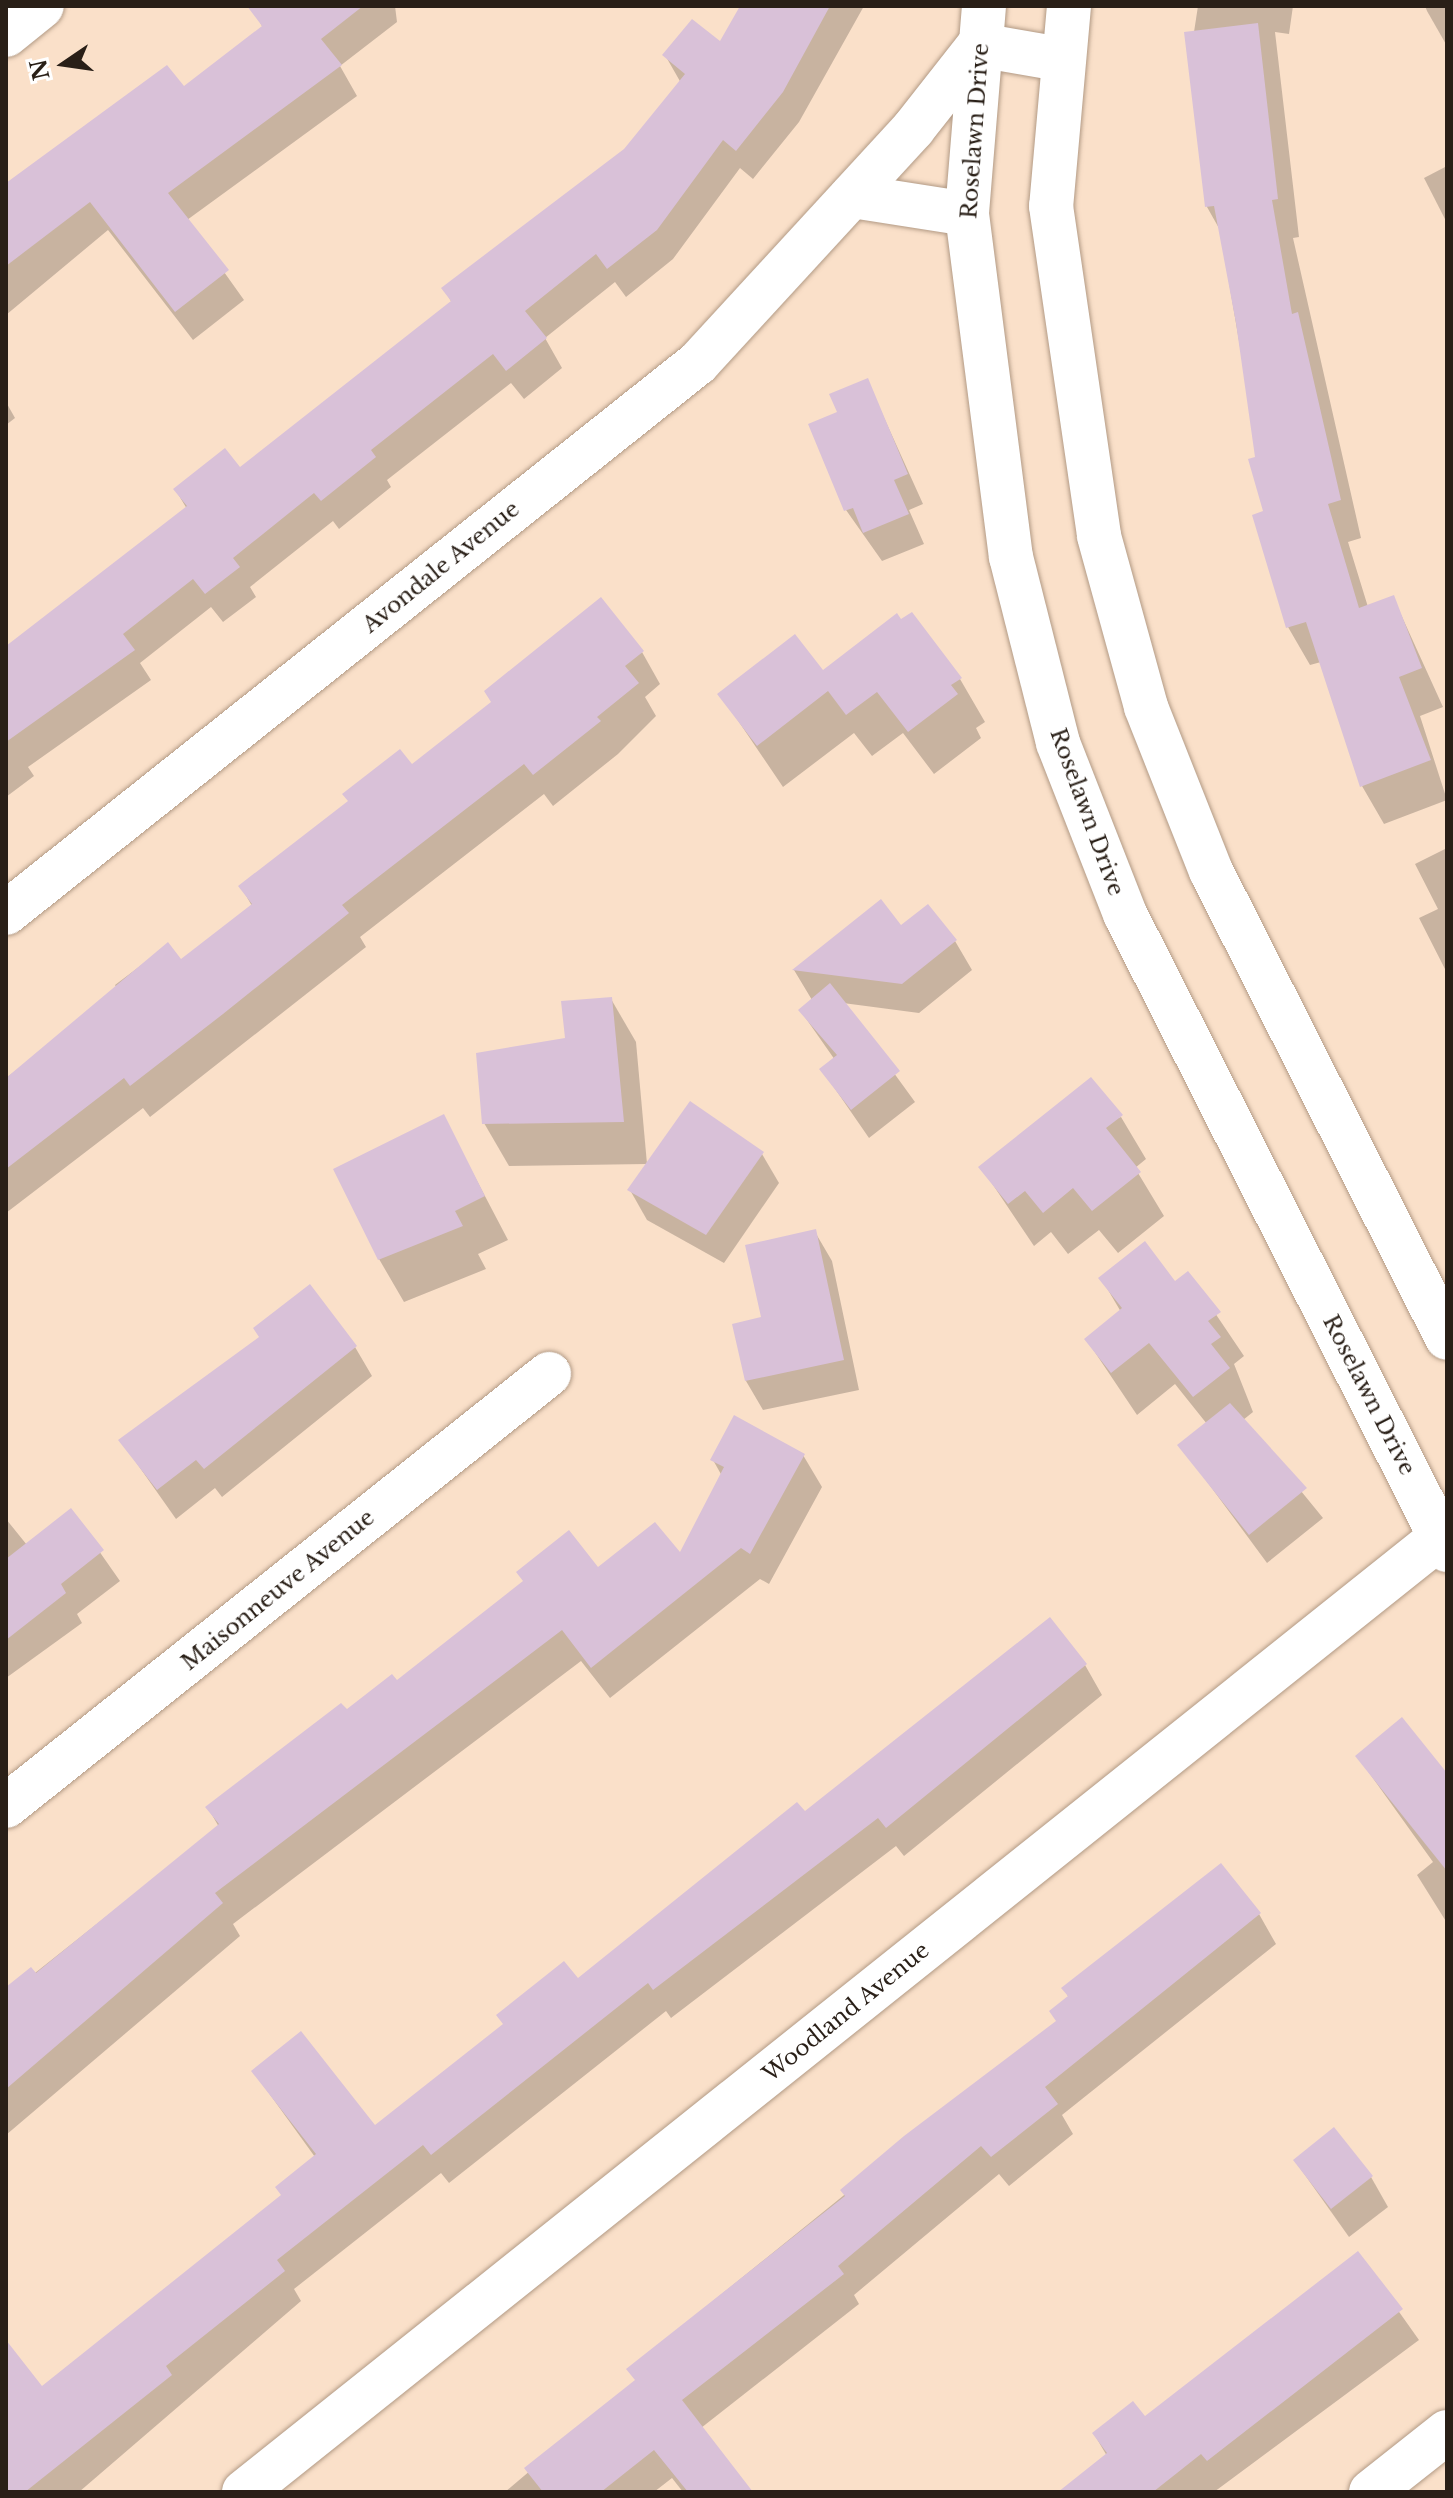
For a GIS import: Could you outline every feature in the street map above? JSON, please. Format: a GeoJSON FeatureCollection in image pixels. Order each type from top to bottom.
{"type":"FeatureCollection","features":[{"type":"Feature","properties":{"kind":"street"},"geometry":{"type":"LineString","coordinates":[[6,35],[42,6]]}},
{"type":"Feature","properties":{"kind":"street"},"geometry":{"type":"LineString","coordinates":[[1069,6],[1060,59],[1051,206],[1099,536],[1146,707],[1211,871],[1447,1338]]}},
{"type":"Feature","properties":{"kind":"street"},"geometry":{"type":"LineString","coordinates":[[982,26],[1060,59]]}},
{"type":"Feature","properties":{"kind":"street","name":"Avondale Avenue"},"geometry":{"type":"LineString","coordinates":[[6,913],[698,363],[852,196],[982,26]]}},
{"type":"Feature","properties":{"kind":"street","name":"Roselawn Drive"},"geometry":{"type":"LineString","coordinates":[[982,26],[967,214],[1011,557],[1058,743],[1125,914],[1445,1540]]}},
{"type":"Feature","properties":{"kind":"street"},"geometry":{"type":"LineString","coordinates":[[852,196],[967,214]]}},
{"type":"Feature","properties":{"kind":"street","name":"Maisonneuve Avenue"},"geometry":{"type":"LineString","coordinates":[[6,1806],[549,1374]]}},
{"type":"Feature","properties":{"kind":"street","name":"Woodland Avenue"},"geometry":{"type":"LineString","coordinates":[[244,2492],[1445,1540]]}},
{"type":"Feature","properties":{"kind":"street"},"geometry":{"type":"LineString","coordinates":[[1371,2492],[1447,2432]]}},
{"type":"Feature","properties":{"kind":"building"},"geometry":{"type":"Polygon","coordinates":[[[247,6],[363,6],[321,39],[342,65],[168,193],[229,270],[175,312],[90,202],[6,266],[6,183],[167,65],[184,86],[262,26],[247,6]]]}},
{"type":"Feature","properties":{"kind":"building"},"geometry":{"type":"Polygon","coordinates":[[[740,6],[830,6],[783,92],[736,151],[723,140],[657,230],[607,269],[596,254],[525,311],[547,338],[506,371],[493,354],[371,450],[376,457],[321,501],[314,493],[233,558],[240,567],[205,594],[193,579],[123,634],[135,650],[6,742],[6,646],[187,506],[173,489],[225,448],[240,467],[451,301],[441,288],[624,149],[685,74],[662,55],[692,19],[720,41],[740,6]]]}},
{"type":"Feature","properties":{"kind":"building"},"geometry":{"type":"Polygon","coordinates":[[[1258,23],[1278,199],[1272,200],[1292,314],[1298,312],[1341,500],[1328,504],[1359,608],[1394,595],[1422,668],[1399,677],[1431,760],[1360,787],[1306,622],[1286,628],[1252,515],[1263,511],[1248,459],[1255,457],[1236,323],[1214,206],[1205,207],[1184,32],[1258,23]]]}},
{"type":"Feature","properties":{"kind":"building"},"geometry":{"type":"Polygon","coordinates":[[[868,378],[908,474],[894,480],[909,514],[863,533],[853,508],[844,511],[808,424],[837,412],[829,394],[868,378]]]}},
{"type":"Feature","properties":{"kind":"building"},"geometry":{"type":"Polygon","coordinates":[[[601,597],[644,651],[625,666],[639,683],[597,717],[601,721],[533,775],[524,764],[342,905],[349,913],[223,1014],[130,1086],[124,1078],[6,1169],[6,1078],[168,942],[181,959],[252,904],[238,886],[348,801],[342,794],[400,749],[412,764],[491,702],[484,691],[601,597]]]}},
{"type":"Feature","properties":{"kind":"building"},"geometry":{"type":"Polygon","coordinates":[[[912,612],[962,678],[951,685],[958,694],[908,732],[877,692],[846,715],[828,691],[757,746],[717,694],[795,634],[823,670],[897,613],[901,619],[912,612]]]}},
{"type":"Feature","properties":{"kind":"building"},"geometry":{"type":"Polygon","coordinates":[[[881,899],[901,925],[928,904],[957,940],[902,984],[792,970],[881,899]]]}},
{"type":"Feature","properties":{"kind":"building"},"geometry":{"type":"Polygon","coordinates":[[[830,983],[900,1071],[851,1110],[819,1069],[837,1055],[798,1010],[830,983]]]}},
{"type":"Feature","properties":{"kind":"building"},"geometry":{"type":"Polygon","coordinates":[[[612,997],[624,1122],[482,1124],[476,1053],[565,1038],[561,1001],[612,997]]]}},
{"type":"Feature","properties":{"kind":"building"},"geometry":{"type":"Polygon","coordinates":[[[1091,1077],[1123,1115],[1106,1128],[1141,1172],[1092,1211],[1073,1188],[1043,1213],[1025,1191],[1008,1204],[978,1167],[1091,1077]]]}},
{"type":"Feature","properties":{"kind":"building"},"geometry":{"type":"Polygon","coordinates":[[[690,1101],[764,1152],[706,1235],[627,1190],[690,1101]]]}},
{"type":"Feature","properties":{"kind":"building"},"geometry":{"type":"Polygon","coordinates":[[[444,1114],[485,1196],[455,1211],[463,1226],[378,1260],[333,1169],[444,1114]]]}},
{"type":"Feature","properties":{"kind":"building"},"geometry":{"type":"Polygon","coordinates":[[[816,1229],[844,1360],[745,1381],[732,1324],[761,1317],[745,1245],[816,1229]]]}},
{"type":"Feature","properties":{"kind":"building"},"geometry":{"type":"Polygon","coordinates":[[[1145,1241],[1175,1281],[1188,1271],[1221,1312],[1208,1321],[1221,1337],[1211,1344],[1230,1368],[1193,1397],[1149,1343],[1111,1373],[1084,1339],[1122,1308],[1098,1278],[1145,1241]]]}},
{"type":"Feature","properties":{"kind":"building"},"geometry":{"type":"Polygon","coordinates":[[[310,1284],[357,1346],[204,1469],[196,1460],[157,1490],[118,1440],[259,1337],[253,1328],[310,1284]]]}},
{"type":"Feature","properties":{"kind":"building"},"geometry":{"type":"Polygon","coordinates":[[[1230,1403],[1307,1488],[1249,1535],[1177,1445],[1230,1403]]]}},
{"type":"Feature","properties":{"kind":"building"},"geometry":{"type":"Polygon","coordinates":[[[734,1415],[805,1454],[750,1554],[741,1548],[591,1668],[562,1630],[215,1893],[223,1903],[6,2089],[6,1987],[31,1967],[36,1973],[219,1824],[205,1807],[341,1703],[347,1709],[392,1674],[397,1680],[523,1581],[516,1572],[569,1530],[598,1567],[655,1522],[680,1552],[724,1467],[710,1460],[734,1415]]]}},
{"type":"Feature","properties":{"kind":"building"},"geometry":{"type":"Polygon","coordinates":[[[71,1508],[104,1550],[61,1584],[66,1593],[6,1640],[6,1559],[71,1508]]]}},
{"type":"Feature","properties":{"kind":"building"},"geometry":{"type":"Polygon","coordinates":[[[1050,1617],[1087,1664],[886,1828],[878,1818],[653,1990],[648,1983],[431,2155],[423,2145],[277,2260],[285,2271],[166,2366],[172,2375],[25,2492],[6,2492],[6,2340],[42,2386],[281,2195],[275,2187],[316,2154],[251,2071],[301,2031],[375,2125],[503,2024],[496,2015],[564,1961],[578,1978],[797,1802],[805,1811],[1050,1617]]]}},
{"type":"Feature","properties":{"kind":"building"},"geometry":{"type":"Polygon","coordinates":[[[1402,1717],[1447,1773],[1447,1871],[1355,1756],[1402,1717]]]}},
{"type":"Feature","properties":{"kind":"building"},"geometry":{"type":"Polygon","coordinates":[[[1221,1863],[1261,1913],[1045,2087],[1058,2104],[991,2157],[981,2146],[838,2266],[844,2274],[682,2400],[753,2492],[688,2492],[654,2450],[601,2492],[543,2492],[524,2468],[635,2380],[626,2369],[845,2196],[840,2190],[904,2136],[1056,2021],[1049,2011],[1068,1996],[1061,1988],[1221,1863]]]}},
{"type":"Feature","properties":{"kind":"building"},"geometry":{"type":"Polygon","coordinates":[[[1334,2127],[1373,2176],[1331,2209],[1293,2160],[1334,2127]]]}},
{"type":"Feature","properties":{"kind":"building"},"geometry":{"type":"Polygon","coordinates":[[[1358,2251],[1403,2309],[1207,2461],[1201,2454],[1153,2492],[1058,2492],[1107,2453],[1092,2433],[1133,2401],[1145,2416],[1358,2251]]]}}]}
